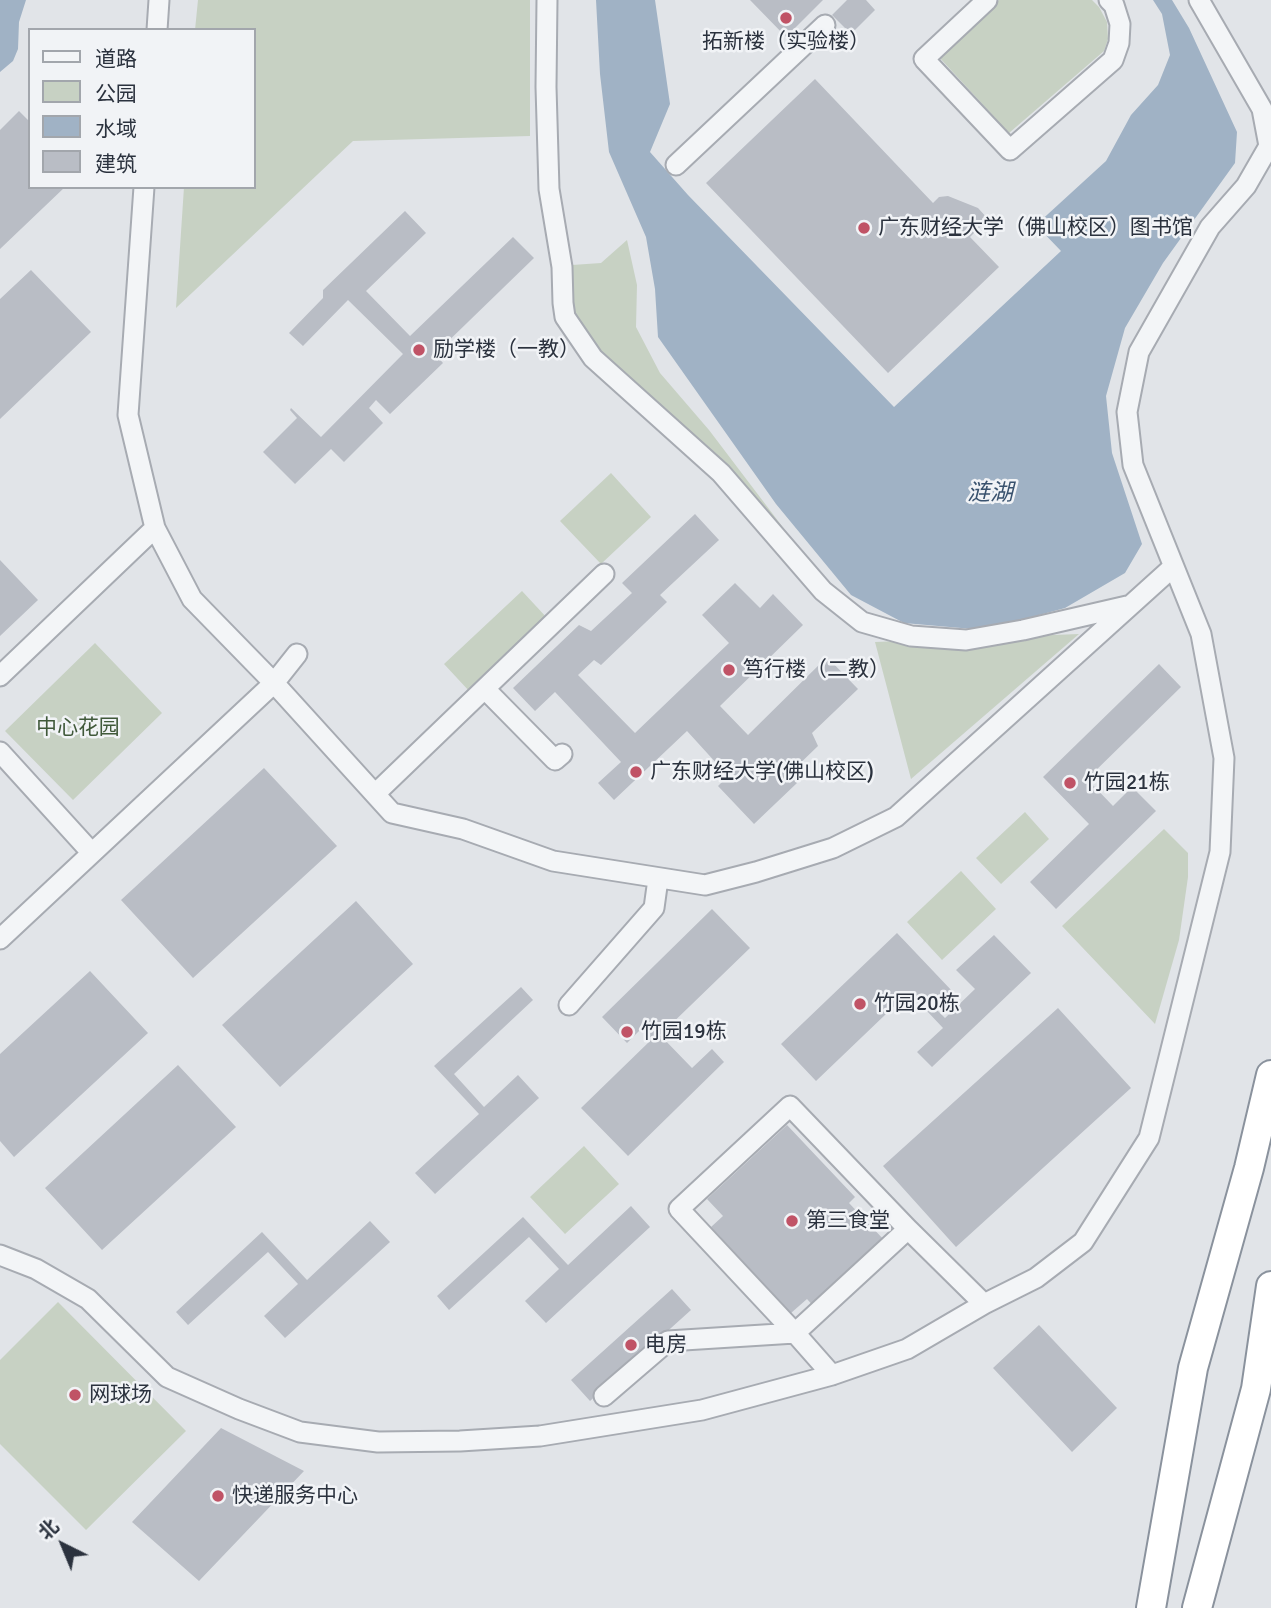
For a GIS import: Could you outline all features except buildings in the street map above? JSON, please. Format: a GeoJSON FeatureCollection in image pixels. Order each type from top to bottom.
{"type":"FeatureCollection","features":[{"type":"Feature","properties":{"kind":"highway"},"geometry":{"type":"LineString","coordinates":[[1152,1608],[1193,1368],[1249,1168],[1271,1075]]}},
{"type":"Feature","properties":{"kind":"highway"},"geometry":{"type":"LineString","coordinates":[[1196,1608],[1256,1389],[1271,1286]]}},
{"type":"Feature","properties":{"kind":"street"},"geometry":{"type":"LineString","coordinates":[[157,28],[159,0]]}},
{"type":"Feature","properties":{"kind":"street"},"geometry":{"type":"LineString","coordinates":[[547,0],[549,189],[562,267],[563,303],[565,317],[593,358],[721,473],[823,591],[862,622],[911,636],[966,640],[1128,606]]}},
{"type":"Feature","properties":{"kind":"street"},"geometry":{"type":"LineString","coordinates":[[987,0],[924,59],[1010,150],[1113,60],[1119,43],[1120,24],[1114,5],[1109,0]]}},
{"type":"Feature","properties":{"kind":"street"},"geometry":{"type":"LineString","coordinates":[[0,1255],[36,1269],[88,1299],[167,1377],[239,1409],[299,1432],[378,1442],[460,1441],[540,1436],[702,1410],[832,1375],[907,1349],[1036,1278],[1083,1241],[1149,1138],[1220,852],[1224,758],[1201,634],[1133,465],[1127,412],[1139,352],[1210,227],[1246,186],[1269,146],[1262,109],[1199,0]]}},
{"type":"Feature","properties":{"kind":"street"},"geometry":{"type":"LineString","coordinates":[[676,165],[825,25]]}},
{"type":"Feature","properties":{"kind":"street"},"geometry":{"type":"LineString","coordinates":[[144,189],[128,415],[155,528],[192,599],[274,683],[392,813],[463,829],[553,861],[705,885],[834,848],[896,817],[1173,567]]}},
{"type":"Feature","properties":{"kind":"street"},"geometry":{"type":"LineString","coordinates":[[0,676],[155,528]]}},
{"type":"Feature","properties":{"kind":"street"},"geometry":{"type":"LineString","coordinates":[[374,794],[604,574]]}},
{"type":"Feature","properties":{"kind":"street"},"geometry":{"type":"LineString","coordinates":[[0,939],[274,683],[297,654]]}},
{"type":"Feature","properties":{"kind":"street"},"geometry":{"type":"LineString","coordinates":[[485,689],[555,760],[562,754]]}},
{"type":"Feature","properties":{"kind":"street"},"geometry":{"type":"LineString","coordinates":[[0,752],[91,852]]}},
{"type":"Feature","properties":{"kind":"street"},"geometry":{"type":"LineString","coordinates":[[569,1005],[654,908],[658,879]]}},
{"type":"Feature","properties":{"kind":"street"},"geometry":{"type":"LineString","coordinates":[[832,1375],[679,1209],[790,1105],[908,1229],[985,1304]]}},
{"type":"Feature","properties":{"kind":"street"},"geometry":{"type":"LineString","coordinates":[[604,1396],[668,1341],[795,1333],[908,1229]]}},
{"type":"Feature","properties":{"kind":"green space"},"geometry":{"type":"Polygon","coordinates":[[[198,0],[530,0],[530,136],[353,141],[176,308],[184,189],[256,189],[256,28],[195,28],[198,0]]]}},
{"type":"Feature","properties":{"kind":"green space"},"geometry":{"type":"Polygon","coordinates":[[[999,0],[1092,0],[1107,22],[1108,39],[1104,51],[1009,133],[938,56],[999,0]]]}},
{"type":"Feature","properties":{"kind":"green space"},"geometry":{"type":"Polygon","coordinates":[[[627,240],[637,285],[636,327],[660,373],[709,430],[791,538],[766,519],[602,358],[571,315],[572,265],[601,263],[627,240]]]}},
{"type":"Feature","properties":{"kind":"green space"},"geometry":{"type":"Polygon","coordinates":[[[611,473],[651,517],[601,564],[560,521],[611,473]]]}},
{"type":"Feature","properties":{"kind":"green space"},"geometry":{"type":"Polygon","coordinates":[[[522,591],[548,619],[470,692],[444,664],[522,591]]]}},
{"type":"Feature","properties":{"kind":"green space"},"geometry":{"type":"Polygon","coordinates":[[[1079,634],[911,779],[875,642],[1079,634]]]}},
{"type":"Feature","properties":{"kind":"green space","name":"中心花园"},"geometry":{"type":"Polygon","coordinates":[[[95,643],[162,713],[73,800],[5,731],[95,643]]]}},
{"type":"Feature","properties":{"kind":"green space"},"geometry":{"type":"Polygon","coordinates":[[[1025,812],[1049,839],[1001,884],[976,858],[1025,812]]]}},
{"type":"Feature","properties":{"kind":"green space"},"geometry":{"type":"Polygon","coordinates":[[[1164,829],[1188,853],[1188,877],[1179,940],[1155,1024],[1062,926],[1164,829]]]}},
{"type":"Feature","properties":{"kind":"green space"},"geometry":{"type":"Polygon","coordinates":[[[961,871],[996,909],[942,960],[907,922],[961,871]]]}},
{"type":"Feature","properties":{"kind":"green space"},"geometry":{"type":"Polygon","coordinates":[[[584,1146],[619,1184],[565,1234],[530,1197],[584,1146]]]}},
{"type":"Feature","properties":{"kind":"green space","name":"网球场"},"geometry":{"type":"Polygon","coordinates":[[[58,1302],[186,1431],[86,1530],[0,1444],[0,1360],[58,1302]]]}},
{"type":"Feature","properties":{"kind":"water"},"geometry":{"type":"Polygon","coordinates":[[[0,0],[26,0],[19,22],[18,49],[13,61],[0,72],[0,0]]]}},
{"type":"Feature","properties":{"kind":"water","name":"涟湖"},"geometry":{"type":"Polygon","coordinates":[[[596,0],[655,0],[670,104],[650,152],[688,195],[894,407],[1061,251],[1036,225],[1106,161],[1131,115],[1158,85],[1170,55],[1162,14],[1153,0],[1172,0],[1189,28],[1237,132],[1235,163],[1163,263],[1125,328],[1106,396],[1112,453],[1142,544],[1125,573],[1065,608],[984,630],[904,623],[851,595],[776,504],[658,337],[655,289],[646,237],[609,152],[600,74],[596,0]]]}},
{"type":"Feature","properties":{"kind":"place","name":"拓新楼（实验楼）"},"geometry":{"type":"Point","coordinates":[786,18]}},
{"type":"Feature","properties":{"kind":"place","name":"广东财经大学（佛山校区）图书馆"},"geometry":{"type":"Point","coordinates":[864,228]}},
{"type":"Feature","properties":{"kind":"place","name":"励学楼（一教）"},"geometry":{"type":"Point","coordinates":[419,350]}},
{"type":"Feature","properties":{"kind":"place","name":"笃行楼（二教）"},"geometry":{"type":"Point","coordinates":[729,670]}},
{"type":"Feature","properties":{"kind":"place","name":"广东财经大学(佛山校区)"},"geometry":{"type":"Point","coordinates":[636,772]}},
{"type":"Feature","properties":{"kind":"place","name":"竹园21栋"},"geometry":{"type":"Point","coordinates":[1070,783]}},
{"type":"Feature","properties":{"kind":"place","name":"竹园20栋"},"geometry":{"type":"Point","coordinates":[860,1004]}},
{"type":"Feature","properties":{"kind":"place","name":"竹园19栋"},"geometry":{"type":"Point","coordinates":[627,1032]}},
{"type":"Feature","properties":{"kind":"place","name":"第三食堂"},"geometry":{"type":"Point","coordinates":[792,1221]}},
{"type":"Feature","properties":{"kind":"place","name":"电房"},"geometry":{"type":"Point","coordinates":[631,1345]}},
{"type":"Feature","properties":{"kind":"place","name":"网球场"},"geometry":{"type":"Point","coordinates":[75,1395]}},
{"type":"Feature","properties":{"kind":"place","name":"快递服务中心"},"geometry":{"type":"Point","coordinates":[218,1496]}}]}
